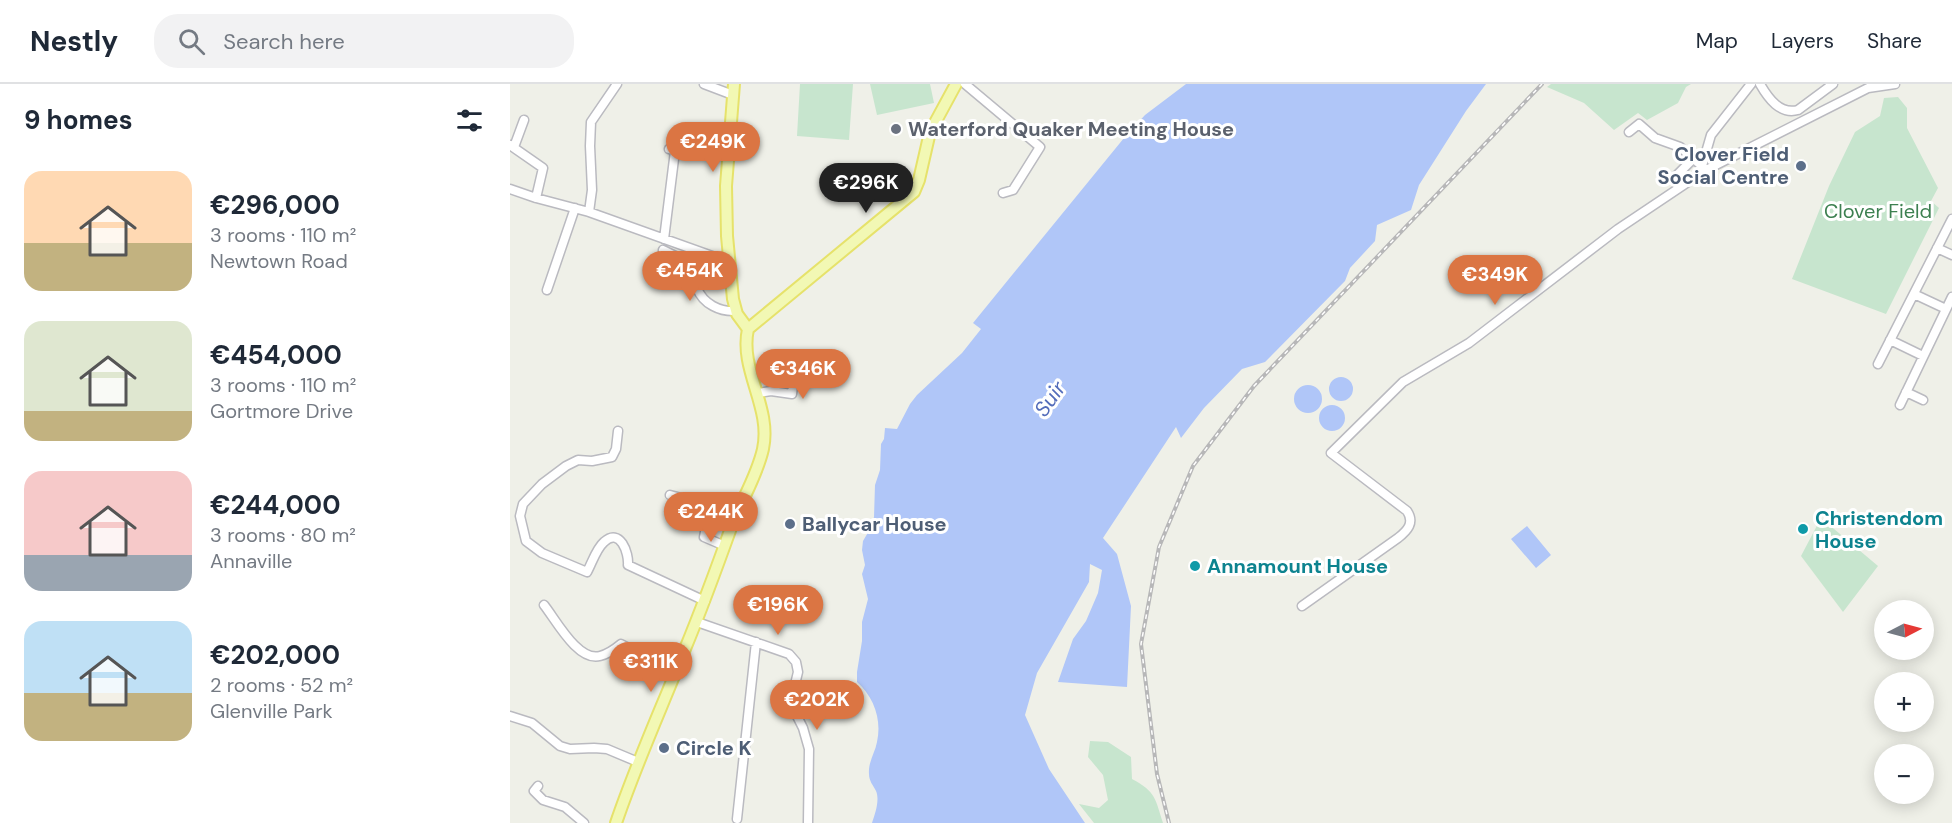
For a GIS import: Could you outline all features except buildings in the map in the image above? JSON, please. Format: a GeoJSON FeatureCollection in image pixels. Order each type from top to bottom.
{"type":"FeatureCollection","features":[{"type":"Feature","properties":{"kind":"main road"},"geometry":{"type":"LineString","coordinates":[[748,328],[914,192],[918,184],[930,132],[956,84]]}},
{"type":"Feature","properties":{"kind":"main road"},"geometry":{"type":"LineString","coordinates":[[616,823],[638,762],[697,622],[737,513],[757,471],[763,450],[765,425],[747,356],[748,328],[736,311],[729,262],[726,194],[734,89]]}},
{"type":"Feature","properties":{"kind":"street"},"geometry":{"type":"LineString","coordinates":[[589,212],[592,190],[589,132],[591,122],[617,84]]}},
{"type":"Feature","properties":{"kind":"street"},"geometry":{"type":"LineString","coordinates":[[704,84],[734,89]]}},
{"type":"Feature","properties":{"kind":"street"},"geometry":{"type":"LineString","coordinates":[[965,84],[1040,147],[1013,190],[1003,193]]}},
{"type":"Feature","properties":{"kind":"street"},"geometry":{"type":"LineString","coordinates":[[1704,168],[1711,135],[1751,84]]}},
{"type":"Feature","properties":{"kind":"street"},"geometry":{"type":"LineString","coordinates":[[1760,84],[1776,105],[1794,112],[1833,84]]}},
{"type":"Feature","properties":{"kind":"street"},"geometry":{"type":"LineString","coordinates":[[1302,606],[1398,538],[1406,532],[1410,525],[1410,516],[1407,511],[1331,453],[1403,382],[1469,343],[1618,229],[1704,168],[1868,88],[1895,84]]}},
{"type":"Feature","properties":{"kind":"street"},"geometry":{"type":"LineString","coordinates":[[524,120],[512,146],[543,168],[536,198]]}},
{"type":"Feature","properties":{"kind":"street"},"geometry":{"type":"LineString","coordinates":[[1629,132],[1639,124],[1654,138],[1680,147],[1704,168]]}},
{"type":"Feature","properties":{"kind":"street"},"geometry":{"type":"LineString","coordinates":[[664,239],[675,151],[669,149]]}},
{"type":"Feature","properties":{"kind":"street"},"geometry":{"type":"LineString","coordinates":[[1673,179],[1694,158]]}},
{"type":"Feature","properties":{"kind":"street"},"geometry":{"type":"LineString","coordinates":[[510,189],[589,212],[729,262]]}},
{"type":"Feature","properties":{"kind":"street"},"geometry":{"type":"LineString","coordinates":[[547,290],[575,208]]}},
{"type":"Feature","properties":{"kind":"street"},"geometry":{"type":"LineString","coordinates":[[1878,364],[1952,219]]}},
{"type":"Feature","properties":{"kind":"street"},"geometry":{"type":"LineString","coordinates":[[1937,248],[1952,255]]}},
{"type":"Feature","properties":{"kind":"street"},"geometry":{"type":"LineString","coordinates":[[663,250],[687,264],[692,271],[697,290],[713,306],[719,310],[736,311]]}},
{"type":"Feature","properties":{"kind":"street"},"geometry":{"type":"LineString","coordinates":[[1900,405],[1950,303],[1914,294]]}},
{"type":"Feature","properties":{"kind":"street"},"geometry":{"type":"LineString","coordinates":[[1942,318],[1952,323]]}},
{"type":"Feature","properties":{"kind":"street"},"geometry":{"type":"LineString","coordinates":[[1890,340],[1923,356]]}},
{"type":"Feature","properties":{"kind":"street"},"geometry":{"type":"LineString","coordinates":[[758,393],[771,391],[792,394],[794,355]]}},
{"type":"Feature","properties":{"kind":"street"},"geometry":{"type":"LineString","coordinates":[[1906,392],[1923,400]]}},
{"type":"Feature","properties":{"kind":"street"},"geometry":{"type":"LineString","coordinates":[[618,431],[616,449],[612,457],[578,460],[566,466],[542,484],[523,504],[520,516],[526,542],[568,566],[587,572],[600,547],[605,541],[613,538],[619,540],[627,549],[628,565],[705,601]]}},
{"type":"Feature","properties":{"kind":"street"},"geometry":{"type":"LineString","coordinates":[[670,495],[708,505],[709,512],[704,537],[725,546]]}},
{"type":"Feature","properties":{"kind":"street"},"geometry":{"type":"LineString","coordinates":[[544,605],[584,654],[592,657],[602,656],[621,644],[675,673]]}},
{"type":"Feature","properties":{"kind":"street"},"geometry":{"type":"LineString","coordinates":[[697,622],[789,654],[796,662],[798,672],[791,701],[809,749],[808,823]]}},
{"type":"Feature","properties":{"kind":"street"},"geometry":{"type":"LineString","coordinates":[[737,819],[756,642]]}},
{"type":"Feature","properties":{"kind":"street"},"geometry":{"type":"LineString","coordinates":[[510,716],[532,723],[560,746],[570,749],[608,750],[638,762]]}},
{"type":"Feature","properties":{"kind":"street"},"geometry":{"type":"LineString","coordinates":[[538,786],[534,791],[543,800],[565,807],[584,823]]}},
{"type":"Feature","properties":{"kind":"green space"},"geometry":{"type":"Polygon","coordinates":[[[800,84],[853,84],[849,140],[797,136],[800,84]]]}},
{"type":"Feature","properties":{"kind":"green space"},"geometry":{"type":"Polygon","coordinates":[[[870,84],[930,84],[934,103],[877,115],[870,84]]]}},
{"type":"Feature","properties":{"kind":"green space"},"geometry":{"type":"Polygon","coordinates":[[[1551,84],[1691,84],[1686,87],[1678,103],[1647,120],[1638,113],[1614,130],[1584,103],[1547,87],[1551,84]]]}},
{"type":"Feature","properties":{"kind":"green space","name":"Clover Field"},"geometry":{"type":"Polygon","coordinates":[[[1898,97],[1907,108],[1907,128],[1938,188],[1931,201],[1939,208],[1886,314],[1792,279],[1829,186],[1855,132],[1880,116],[1884,98],[1898,97]]]}},
{"type":"Feature","properties":{"kind":"green space"},"geometry":{"type":"Polygon","coordinates":[[[1821,518],[1878,566],[1843,612],[1801,556],[1821,518]]]}},
{"type":"Feature","properties":{"kind":"green space"},"geometry":{"type":"Polygon","coordinates":[[[1090,741],[1108,742],[1131,757],[1132,779],[1154,796],[1163,823],[1094,823],[1079,804],[1099,808],[1108,800],[1103,775],[1088,757],[1090,741]]]}},
{"type":"Feature","properties":{"kind":"water","name":"Suir"},"geometry":{"type":"Polygon","coordinates":[[[1186,84],[1486,84],[1419,185],[1411,210],[1377,225],[1375,241],[1350,268],[1345,281],[1265,362],[1242,369],[1204,408],[1181,438],[1176,427],[1103,538],[1117,554],[1131,606],[1127,687],[1058,682],[1073,639],[1086,621],[1098,593],[1102,570],[1090,564],[1089,582],[1037,673],[1025,715],[1049,769],[1085,823],[872,823],[877,799],[869,770],[877,742],[878,725],[872,702],[857,682],[857,672],[862,641],[862,622],[868,599],[862,574],[865,565],[863,541],[874,517],[875,485],[880,470],[881,444],[885,428],[897,429],[917,395],[962,353],[981,329],[973,323],[1124,138],[1145,115],[1186,84]]]}},
{"type":"Feature","properties":{"kind":"water"},"geometry":{"type":"Polygon","coordinates":[[[1341,377],[1350,380],[1353,389],[1350,398],[1341,401],[1332,398],[1329,389],[1332,380],[1341,377]]]}},
{"type":"Feature","properties":{"kind":"water"},"geometry":{"type":"Polygon","coordinates":[[[1308,385],[1318,389],[1322,399],[1318,409],[1308,413],[1298,409],[1294,399],[1298,389],[1308,385]]]}},
{"type":"Feature","properties":{"kind":"water"},"geometry":{"type":"Polygon","coordinates":[[[1332,405],[1341,409],[1345,418],[1341,427],[1332,431],[1323,427],[1319,418],[1323,409],[1332,405]]]}},
{"type":"Feature","properties":{"kind":"water"},"geometry":{"type":"Polygon","coordinates":[[[1527,526],[1551,555],[1536,568],[1511,539],[1527,526]]]}},
{"type":"Feature","properties":{"kind":"railway"},"geometry":{"type":"LineString","coordinates":[[1169,823],[1157,774],[1141,644],[1159,547],[1193,466],[1254,386],[1542,84]]}},
{"type":"Feature","properties":{"kind":"place","name":"Waterford Quaker Meeting House"},"geometry":{"type":"Point","coordinates":[896,129]}},
{"type":"Feature","properties":{"kind":"place","name":"Clover Field Social Centre"},"geometry":{"type":"Point","coordinates":[1801,166]}},
{"type":"Feature","properties":{"kind":"place","name":"Ballycar House"},"geometry":{"type":"Point","coordinates":[790,524]}},
{"type":"Feature","properties":{"kind":"place","name":"Christendom House"},"geometry":{"type":"Point","coordinates":[1803,529]}},
{"type":"Feature","properties":{"kind":"place","name":"Annamount House"},"geometry":{"type":"Point","coordinates":[1195,566]}},
{"type":"Feature","properties":{"kind":"place","name":"Circle K"},"geometry":{"type":"Point","coordinates":[664,748]}}]}
